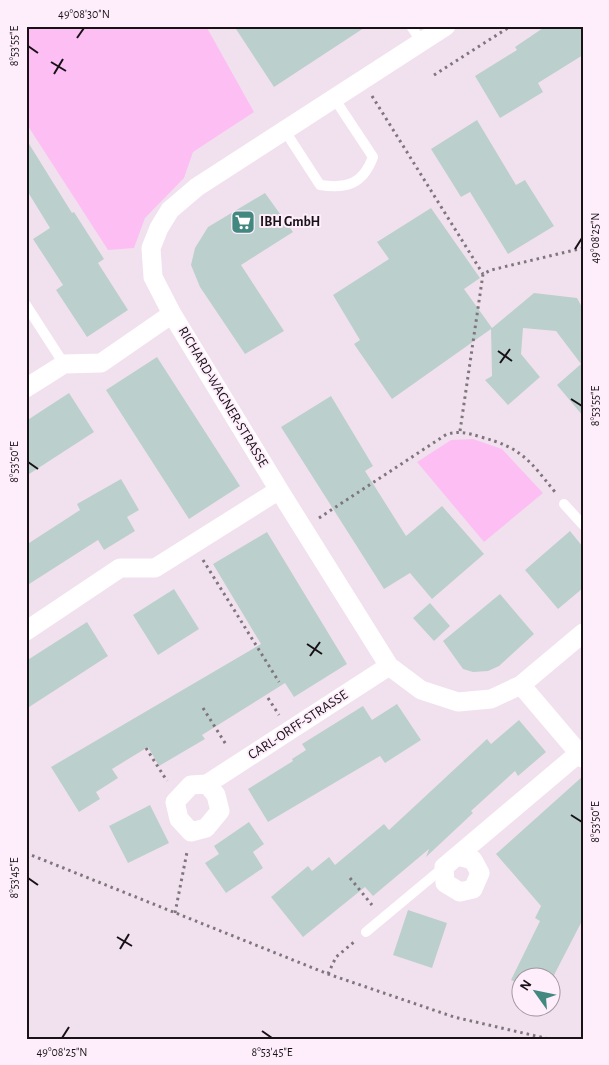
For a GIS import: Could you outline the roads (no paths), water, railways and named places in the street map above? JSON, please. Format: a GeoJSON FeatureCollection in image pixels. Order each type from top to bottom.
{"type":"FeatureCollection","features":[{"type":"Feature","properties":{"kind":"street","name":"RICHARD-WAGNER-STRASSE"},"geometry":{"type":"LineString","coordinates":[[446,26],[416,34],[362,80],[197,187],[170,210],[150,248],[153,277],[172,314],[302,528],[389,666],[421,690],[458,702],[491,699],[521,685],[583,633]]}},
{"type":"Feature","properties":{"kind":"street"},"geometry":{"type":"LineString","coordinates":[[26,388],[64,364],[101,363],[172,314]]}},
{"type":"Feature","properties":{"kind":"street"},"geometry":{"type":"LineString","coordinates":[[26,632],[120,568],[155,568],[279,490]]}},
{"type":"Feature","properties":{"kind":"street","name":"CARL-ORFF-STRASSE"},"geometry":{"type":"LineString","coordinates":[[207,784],[216,795],[220,811],[206,828],[190,832],[179,819],[175,802],[191,785],[207,784],[389,666]]}},
{"type":"Feature","properties":{"kind":"street"},"geometry":{"type":"LineString","coordinates":[[451,862],[581,756],[521,685]]}},
{"type":"Feature","properties":{"kind":"lane"},"geometry":{"type":"LineString","coordinates":[[284,131],[320,185],[336,188],[351,185],[368,171],[373,157],[334,98]]}},
{"type":"Feature","properties":{"kind":"lane"},"geometry":{"type":"LineString","coordinates":[[26,305],[64,364]]}},
{"type":"Feature","properties":{"kind":"lane"},"geometry":{"type":"LineString","coordinates":[[564,504],[583,525]]}},
{"type":"Feature","properties":{"kind":"lane"},"geometry":{"type":"LineString","coordinates":[[366,932],[451,862]]}},
{"type":"Feature","properties":{"kind":"place","name":"IBH GmbH"},"geometry":{"type":"Point","coordinates":[243,222]}}]}
